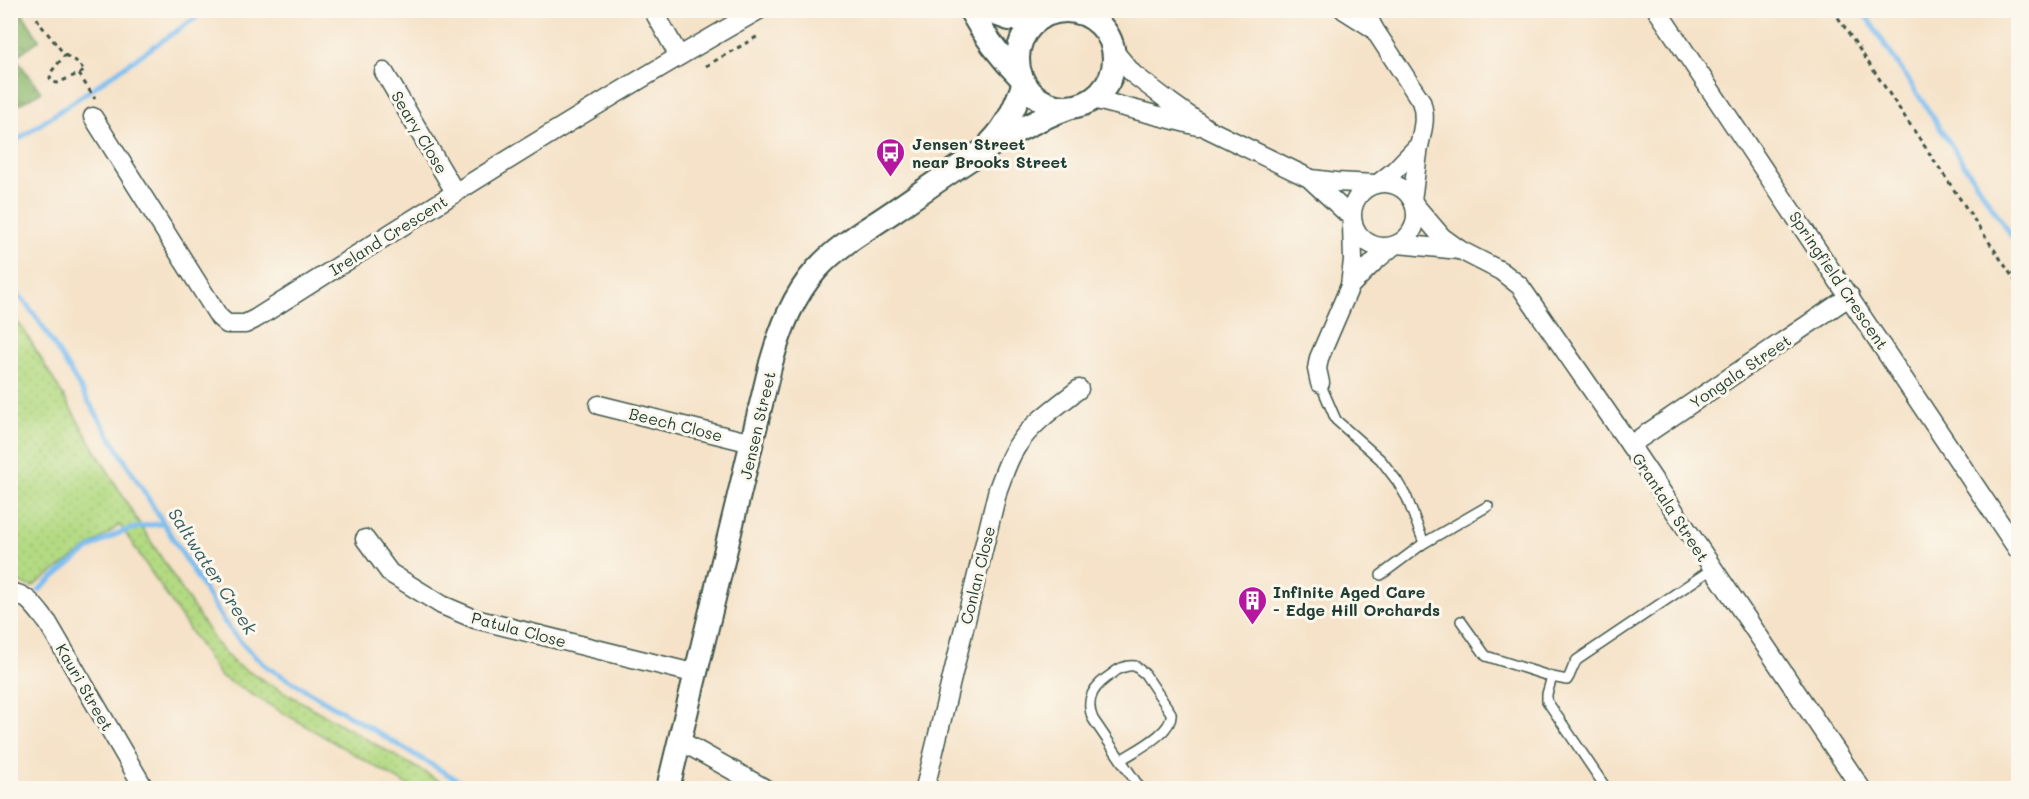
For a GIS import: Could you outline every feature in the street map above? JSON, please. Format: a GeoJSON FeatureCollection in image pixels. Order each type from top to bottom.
{"type":"FeatureCollection","features":[{"type":"Feature","properties":{"kind":"street"},"geometry":{"type":"LineString","coordinates":[[653,10],[679,56]]}},
{"type":"Feature","properties":{"kind":"street","name":"Ireland Crescent"},"geometry":{"type":"LineString","coordinates":[[94,108],[219,317],[227,324],[245,324],[255,320],[455,192],[759,10]]}},
{"type":"Feature","properties":{"kind":"street"},"geometry":{"type":"LineString","coordinates":[[970,10],[980,30],[1006,63],[1040,100],[1055,106],[1071,107],[1093,99],[1109,82],[1114,66],[1113,50],[1104,20],[1092,19],[1070,11],[1055,12],[1041,18],[1024,34],[1019,48],[1018,64],[1023,81]]}},
{"type":"Feature","properties":{"kind":"street"},"geometry":{"type":"LineString","coordinates":[[984,10],[1009,19],[1041,18]]}},
{"type":"Feature","properties":{"kind":"street"},"geometry":{"type":"LineString","coordinates":[[1344,10],[1374,29]]}},
{"type":"Feature","properties":{"kind":"street"},"geometry":{"type":"LineString","coordinates":[[1350,286],[1374,261],[1410,234],[1416,215],[1413,202],[1419,145],[1425,122],[1421,101],[1374,29],[1365,10]]}},
{"type":"Feature","properties":{"kind":"street","name":"Springfield Crescent"},"geometry":{"type":"LineString","coordinates":[[1657,10],[2019,550]]}},
{"type":"Feature","properties":{"kind":"street"},"geometry":{"type":"LineString","coordinates":[[1113,50],[1133,74],[1208,129],[1309,178],[1345,183],[1396,185],[1405,191],[1413,202]]}},
{"type":"Feature","properties":{"kind":"street","name":"Seary Close"},"geometry":{"type":"LineString","coordinates":[[384,72],[455,192]]}},
{"type":"Feature","properties":{"kind":"street","name":"Jensen Street"},"geometry":{"type":"LineString","coordinates":[[984,149],[1001,132],[1018,99],[1023,81]]}},
{"type":"Feature","properties":{"kind":"street"},"geometry":{"type":"LineString","coordinates":[[1093,99],[1208,129]]}},
{"type":"Feature","properties":{"kind":"street","name":"Jensen Street"},"geometry":{"type":"LineString","coordinates":[[668,789],[778,341],[792,304],[818,268],[842,247],[984,149],[1046,116],[1071,107]]}},
{"type":"Feature","properties":{"kind":"street"},"geometry":{"type":"LineString","coordinates":[[1320,383],[1317,369],[1319,358],[1350,286],[1353,260],[1353,206],[1357,196],[1365,188],[1377,183],[1399,167],[1419,145]]}},
{"type":"Feature","properties":{"kind":"street"},"geometry":{"type":"LineString","coordinates":[[1309,178],[1352,220],[1356,232],[1368,243],[1377,247],[1395,245]]}},
{"type":"Feature","properties":{"kind":"street","name":"Grantala Street"},"geometry":{"type":"LineString","coordinates":[[1413,202],[1442,237],[1482,260],[1520,286],[1630,445],[1861,789]]}},
{"type":"Feature","properties":{"kind":"street","name":"Grantala Street"},"geometry":{"type":"LineString","coordinates":[[1395,245],[1460,249]]}},
{"type":"Feature","properties":{"kind":"street","name":"Yongala Street"},"geometry":{"type":"LineString","coordinates":[[1630,445],[1850,296]]}},
{"type":"Feature","properties":{"kind":"street","name":"Conlan Close"},"geometry":{"type":"LineString","coordinates":[[925,789],[998,489],[1007,463],[1031,428],[1078,389]]}},
{"type":"Feature","properties":{"kind":"street","name":"Beech Close"},"geometry":{"type":"LineString","coordinates":[[599,405],[753,443]]}},
{"type":"Feature","properties":{"kind":"street","name":"Patula Close"},"geometry":{"type":"LineString","coordinates":[[365,539],[390,573],[460,614],[697,674]]}},
{"type":"Feature","properties":{"kind":"street","name":"Kauri Street"},"geometry":{"type":"LineString","coordinates":[[14,592],[27,599],[48,623],[144,789]]}},
{"type":"Feature","properties":{"kind":"street"},"geometry":{"type":"LineString","coordinates":[[679,740],[764,789]]}},
{"type":"Feature","properties":{"kind":"lane"},"geometry":{"type":"LineString","coordinates":[[1320,383],[1336,420],[1381,460],[1397,481],[1407,498],[1424,543]]}},
{"type":"Feature","properties":{"kind":"lane"},"geometry":{"type":"LineString","coordinates":[[1381,575],[1424,543],[1488,506]]}},
{"type":"Feature","properties":{"kind":"lane"},"geometry":{"type":"LineString","coordinates":[[1461,621],[1486,656],[1567,680],[1577,660],[1712,569]]}},
{"type":"Feature","properties":{"kind":"lane"},"geometry":{"type":"LineString","coordinates":[[1121,760],[1165,730],[1172,719],[1171,712],[1145,674],[1135,666],[1123,667],[1101,681],[1092,691],[1089,702],[1093,719],[1140,789]]}},
{"type":"Feature","properties":{"kind":"lane"},"geometry":{"type":"LineString","coordinates":[[1552,677],[1546,694],[1547,701],[1606,789]]}},
{"type":"Feature","properties":{"kind":"path"},"geometry":{"type":"LineString","coordinates":[[33,10],[40,24],[65,55],[76,61],[85,71],[81,76],[57,83],[53,82],[50,78],[51,72],[65,55]]}},
{"type":"Feature","properties":{"kind":"path"},"geometry":{"type":"LineString","coordinates":[[1833,10],[2019,285]]}},
{"type":"Feature","properties":{"kind":"path"},"geometry":{"type":"LineString","coordinates":[[706,66],[760,35]]}},
{"type":"Feature","properties":{"kind":"path"},"geometry":{"type":"LineString","coordinates":[[81,76],[94,108]]}},
{"type":"Feature","properties":{"kind":"green space"},"geometry":{"type":"Polygon","coordinates":[[[11,10],[21,11],[39,40],[15,57],[41,92],[11,109],[11,10]]]}},
{"type":"Feature","properties":{"kind":"green space"},"geometry":{"type":"Polygon","coordinates":[[[10,314],[24,330],[134,515],[216,643],[235,664],[452,788],[412,788],[220,676],[120,525],[32,587],[11,580],[10,314]]]}},
{"type":"Feature","properties":{"kind":"waterway","name":"Saltwater Creek"},"geometry":{"type":"LineString","coordinates":[[10,145],[207,10]]}},
{"type":"Feature","properties":{"kind":"waterway"},"geometry":{"type":"LineString","coordinates":[[1862,10],[2018,246]]}},
{"type":"Feature","properties":{"kind":"waterway","name":"Saltwater Creek"},"geometry":{"type":"LineString","coordinates":[[10,287],[25,302],[41,324],[223,620],[244,646],[269,668],[471,788]]}},
{"type":"Feature","properties":{"kind":"waterway"},"geometry":{"type":"LineString","coordinates":[[39,590],[81,555],[112,536],[128,530],[164,524]]}},
{"type":"Feature","properties":{"kind":"place","name":"Jensen Street near Brooks Street"},"geometry":{"type":"Point","coordinates":[891,178]}},
{"type":"Feature","properties":{"kind":"place","name":"Infinite Aged Care - Edge Hill Orchards"},"geometry":{"type":"Point","coordinates":[1252,626]}}]}
